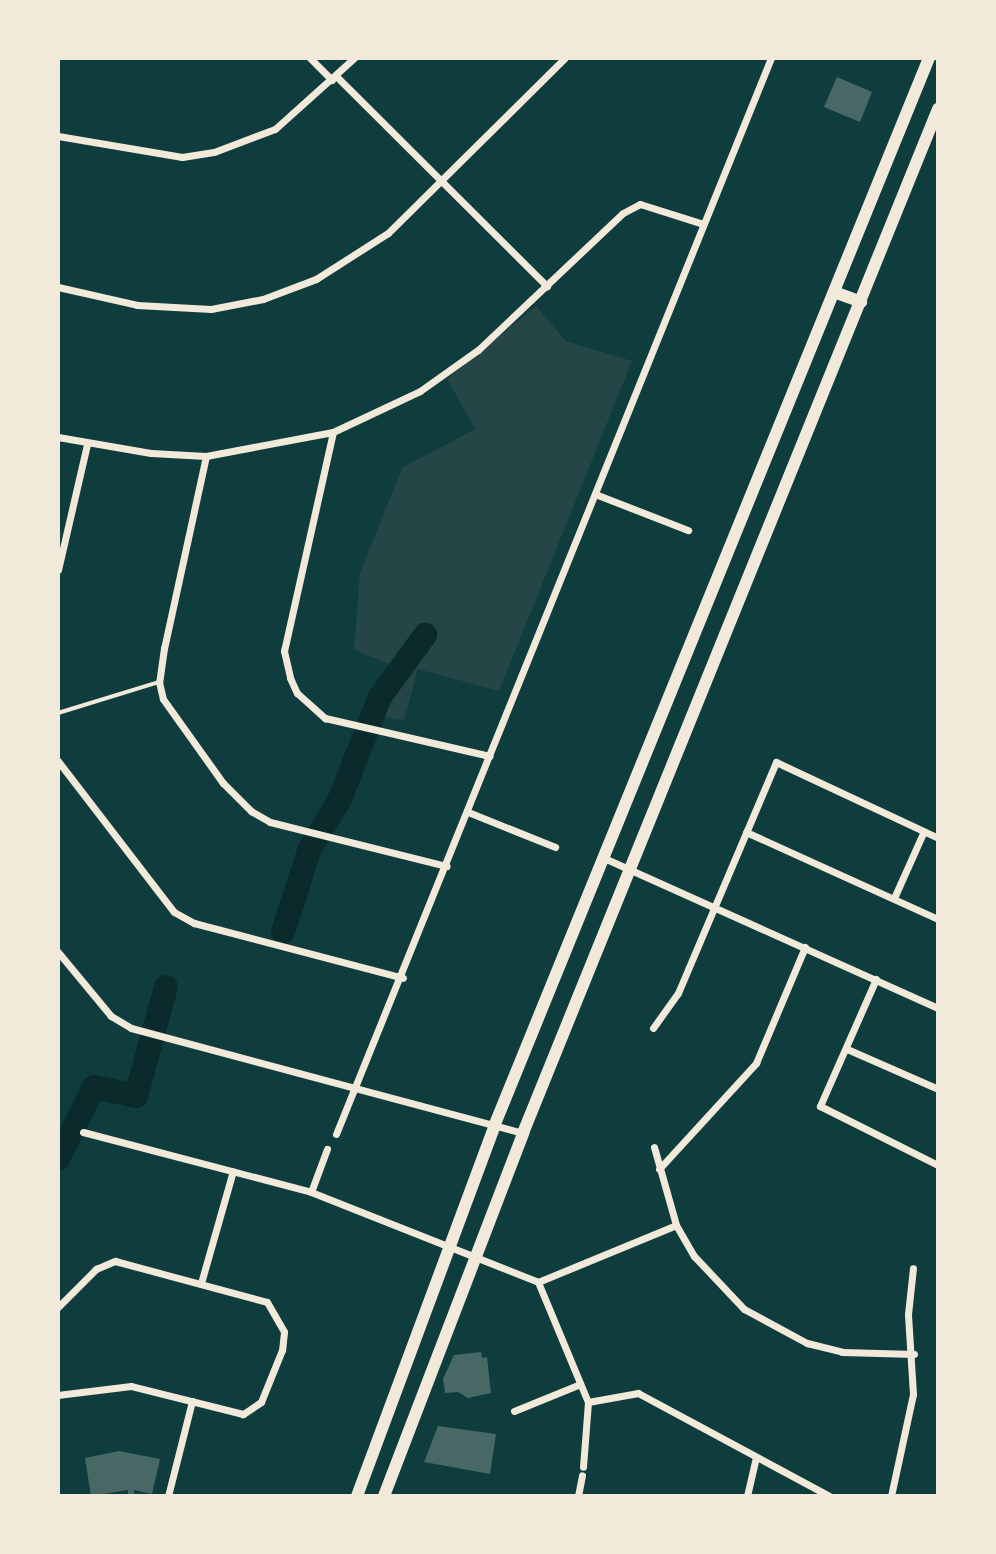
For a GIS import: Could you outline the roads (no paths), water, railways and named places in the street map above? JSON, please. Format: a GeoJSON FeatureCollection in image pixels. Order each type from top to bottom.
{"type":"FeatureCollection","features":[{"type":"Feature","properties":{"kind":"main road"},"geometry":{"type":"LineString","coordinates":[[357,1496],[446,1249],[495,1124],[929,58]]}},
{"type":"Feature","properties":{"kind":"main road"},"geometry":{"type":"LineString","coordinates":[[384,1496],[523,1133],[633,869],[938,109]]}},
{"type":"Feature","properties":{"kind":"main road"},"geometry":{"type":"LineString","coordinates":[[834,292],[861,302]]}},
{"type":"Feature","properties":{"kind":"main road"},"geometry":{"type":"LineString","coordinates":[[365,1470],[390,1478]]}},
{"type":"Feature","properties":{"kind":"street"},"geometry":{"type":"LineString","coordinates":[[310,58],[444,181],[547,286]]}},
{"type":"Feature","properties":{"kind":"street"},"geometry":{"type":"LineString","coordinates":[[58,136],[158,155],[214,152],[275,129],[354,58]]}},
{"type":"Feature","properties":{"kind":"street"},"geometry":{"type":"LineString","coordinates":[[58,287],[148,305],[211,309],[263,299],[316,279],[353,257],[444,181],[565,58]]}},
{"type":"Feature","properties":{"kind":"street"},"geometry":{"type":"LineString","coordinates":[[336,1134],[403,978],[771,58]]}},
{"type":"Feature","properties":{"kind":"street"},"geometry":{"type":"LineString","coordinates":[[58,437],[87,444],[206,456],[333,432],[420,391],[478,350],[623,213],[640,204],[703,224]]}},
{"type":"Feature","properties":{"kind":"street"},"geometry":{"type":"LineString","coordinates":[[333,432],[284,651],[297,693],[325,718],[378,733],[490,756]]}},
{"type":"Feature","properties":{"kind":"street"},"geometry":{"type":"LineString","coordinates":[[58,570],[87,444]]}},
{"type":"Feature","properties":{"kind":"street"},"geometry":{"type":"LineString","coordinates":[[206,456],[159,682],[163,699],[223,783],[251,811],[305,831],[447,866]]}},
{"type":"Feature","properties":{"kind":"street"},"geometry":{"type":"LineString","coordinates":[[595,494],[688,530]]}},
{"type":"Feature","properties":{"kind":"street"},"geometry":{"type":"LineString","coordinates":[[58,761],[174,912],[194,923],[403,978]]}},
{"type":"Feature","properties":{"kind":"street"},"geometry":{"type":"LineString","coordinates":[[653,1028],[678,993],[776,762],[938,838]]}},
{"type":"Feature","properties":{"kind":"street"},"geometry":{"type":"LineString","coordinates":[[468,812],[555,847]]}},
{"type":"Feature","properties":{"kind":"street"},"geometry":{"type":"LineString","coordinates":[[894,898],[924,831]]}},
{"type":"Feature","properties":{"kind":"street"},"geometry":{"type":"LineString","coordinates":[[746,832],[938,919]]}},
{"type":"Feature","properties":{"kind":"street"},"geometry":{"type":"LineString","coordinates":[[604,858],[714,904],[938,1008]]}},
{"type":"Feature","properties":{"kind":"street"},"geometry":{"type":"LineString","coordinates":[[659,1169],[756,1063],[805,947]]}},
{"type":"Feature","properties":{"kind":"street"},"geometry":{"type":"LineString","coordinates":[[58,952],[111,1016],[131,1028],[523,1133]]}},
{"type":"Feature","properties":{"kind":"street"},"geometry":{"type":"LineString","coordinates":[[876,979],[820,1106],[938,1165]]}},
{"type":"Feature","properties":{"kind":"street"},"geometry":{"type":"LineString","coordinates":[[847,1049],[938,1089]]}},
{"type":"Feature","properties":{"kind":"street"},"geometry":{"type":"LineString","coordinates":[[83,1132],[311,1192],[446,1249],[538,1282],[676,1225]]}},
{"type":"Feature","properties":{"kind":"street"},"geometry":{"type":"LineString","coordinates":[[654,1147],[676,1225],[717,1284],[774,1328],[842,1352],[914,1354]]}},
{"type":"Feature","properties":{"kind":"street"},"geometry":{"type":"LineString","coordinates":[[311,1192],[327,1149]]}},
{"type":"Feature","properties":{"kind":"street"},"geometry":{"type":"LineString","coordinates":[[201,1283],[233,1171]]}},
{"type":"Feature","properties":{"kind":"street"},"geometry":{"type":"LineString","coordinates":[[58,1307],[96,1269],[115,1261],[267,1302],[284,1332],[282,1350],[261,1402],[243,1414],[131,1386],[58,1395]]}},
{"type":"Feature","properties":{"kind":"street"},"geometry":{"type":"LineString","coordinates":[[891,1496],[913,1394],[914,1354],[908,1314],[913,1268]]}},
{"type":"Feature","properties":{"kind":"street"},"geometry":{"type":"LineString","coordinates":[[538,1282],[588,1402],[578,1496]]}},
{"type":"Feature","properties":{"kind":"street"},"geometry":{"type":"LineString","coordinates":[[514,1411],[580,1384]]}},
{"type":"Feature","properties":{"kind":"street"},"geometry":{"type":"LineString","coordinates":[[588,1402],[638,1393],[829,1496]]}},
{"type":"Feature","properties":{"kind":"street"},"geometry":{"type":"LineString","coordinates":[[168,1496],[192,1401]]}},
{"type":"Feature","properties":{"kind":"street"},"geometry":{"type":"LineString","coordinates":[[747,1496],[756,1458]]}},
{"type":"Feature","properties":{"kind":"lane"},"geometry":{"type":"LineString","coordinates":[[58,713],[159,682]]}},
{"type":"Feature","properties":{"kind":"waterway"},"geometry":{"type":"LineString","coordinates":[[283,932],[310,848],[339,801],[380,697],[425,635]]}},
{"type":"Feature","properties":{"kind":"waterway"},"geometry":{"type":"LineString","coordinates":[[58,1159],[94,1087],[136,1096],[166,987]]}}]}
